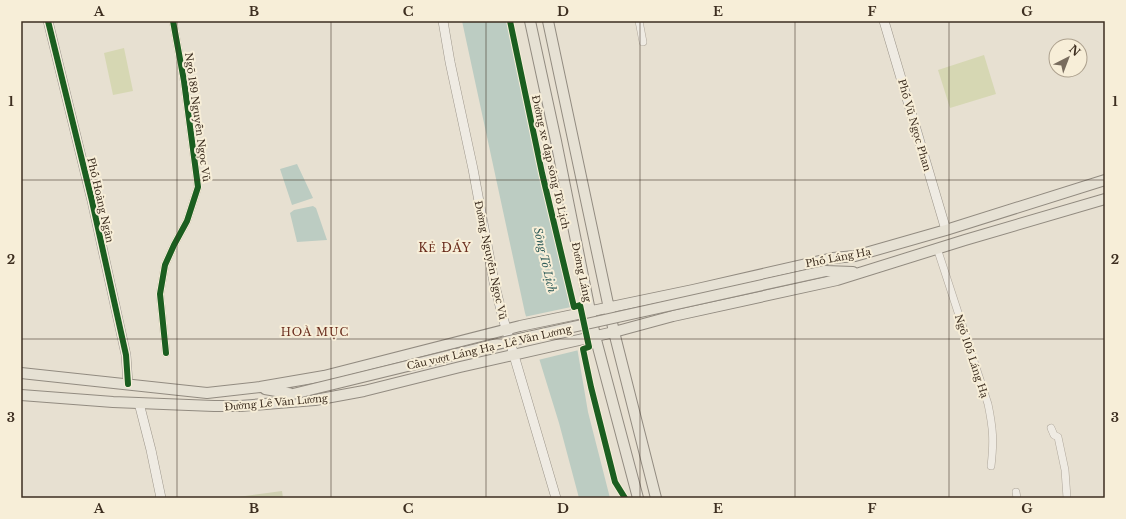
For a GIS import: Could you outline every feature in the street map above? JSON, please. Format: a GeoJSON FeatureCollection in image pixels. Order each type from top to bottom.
{"type":"FeatureCollection","features":[{"type":"Feature","properties":{"kind":"main road","name":"Đường Láng"},"geometry":{"type":"LineString","coordinates":[[530,21],[556,141],[595,336],[638,498]]}},
{"type":"Feature","properties":{"kind":"main road","name":"Đường Láng"},"geometry":{"type":"LineString","coordinates":[[548,21],[614,332],[656,498]]}},
{"type":"Feature","properties":{"kind":"main road","name":"Phố Láng Hạ"},"geometry":{"type":"LineString","coordinates":[[590,311],[669,295],[833,258],[855,256],[946,230],[1105,180]]}},
{"type":"Feature","properties":{"kind":"main road"},"geometry":{"type":"LineString","coordinates":[[1052,196],[1056,213]]}},
{"type":"Feature","properties":{"kind":"main road","name":"Phố Láng Hạ"},"geometry":{"type":"LineString","coordinates":[[595,336],[673,316],[837,280],[938,248],[1105,199]]}},
{"type":"Feature","properties":{"kind":"main road","name":"Cầu vượt Láng Hạ - Lê Văn Lương"},"geometry":{"type":"LineString","coordinates":[[263,404],[293,394],[514,340],[825,271],[855,256]]}},
{"type":"Feature","properties":{"kind":"main road","name":"Cầu vượt Láng Hạ - Lê Văn Lương"},"geometry":{"type":"LineString","coordinates":[[825,271],[860,272]]}},
{"type":"Feature","properties":{"kind":"main road"},"geometry":{"type":"LineString","coordinates":[[669,295],[673,316]]}},
{"type":"Feature","properties":{"kind":"main road","name":"Đường Lê Văn Lương"},"geometry":{"type":"LineString","coordinates":[[21,373],[207,393],[260,388],[324,376],[520,326],[590,311]]}},
{"type":"Feature","properties":{"kind":"main road","name":"Đường Lê Văn Lương"},"geometry":{"type":"LineString","coordinates":[[21,395],[139,403],[214,406],[240,406],[314,400],[359,392],[595,336]]}},
{"type":"Feature","properties":{"kind":"main road"},"geometry":{"type":"LineString","coordinates":[[454,343],[460,367]]}},
{"type":"Feature","properties":{"kind":"main road","name":"Cầu vượt Láng Hạ - Lê Văn Lương"},"geometry":{"type":"LineString","coordinates":[[260,388],[293,394]]}},
{"type":"Feature","properties":{"kind":"street","name":"Phố Hoàng Ngân"},"geometry":{"type":"LineString","coordinates":[[48,21],[92,201],[126,355],[128,384]]}},
{"type":"Feature","properties":{"kind":"street","name":"Ngõ 189 Nguyễn Ngọc Vũ"},"geometry":{"type":"LineString","coordinates":[[166,353],[160,294],[165,265],[187,221],[198,187],[184,81],[173,21]]}},
{"type":"Feature","properties":{"kind":"street","name":"Đường Nguyễn Ngọc Vũ"},"geometry":{"type":"LineString","coordinates":[[443,21],[494,282],[513,355],[555,497]]}},
{"type":"Feature","properties":{"kind":"street"},"geometry":{"type":"LineString","coordinates":[[639,21],[643,42]]}},
{"type":"Feature","properties":{"kind":"street","name":"Phố Vũ Ngọc Phan"},"geometry":{"type":"LineString","coordinates":[[884,21],[946,230]]}},
{"type":"Feature","properties":{"kind":"street","name":"Ngõ 105 Láng Hạ"},"geometry":{"type":"LineString","coordinates":[[938,248],[988,404],[994,442],[991,466]]}},
{"type":"Feature","properties":{"kind":"street"},"geometry":{"type":"LineString","coordinates":[[139,403],[161,498]]}},
{"type":"Feature","properties":{"kind":"street"},"geometry":{"type":"LineString","coordinates":[[1051,428],[1054,435],[1058,437],[1065,470],[1067,498]]}},
{"type":"Feature","properties":{"kind":"green space"},"geometry":{"type":"Polygon","coordinates":[[[124,48],[133,91],[113,95],[104,53],[124,48]]]}},
{"type":"Feature","properties":{"kind":"green space"},"geometry":{"type":"Polygon","coordinates":[[[984,55],[996,94],[950,108],[938,70],[984,55]]]}},
{"type":"Feature","properties":{"kind":"green space"},"geometry":{"type":"Polygon","coordinates":[[[282,491],[283,498],[231,498],[282,491]]]}},
{"type":"Feature","properties":{"kind":"water","name":"Sông Tô Lịch"},"geometry":{"type":"Polygon","coordinates":[[[462,21],[507,21],[569,300],[588,412],[610,498],[579,498],[559,423],[525,313],[462,21]]]}},
{"type":"Feature","properties":{"kind":"water"},"geometry":{"type":"Polygon","coordinates":[[[297,164],[313,198],[292,205],[280,169],[297,164]]]}},
{"type":"Feature","properties":{"kind":"water"},"geometry":{"type":"Polygon","coordinates":[[[313,206],[316,208],[327,240],[297,242],[290,213],[294,210],[313,206]]]}},
{"type":"Feature","properties":{"kind":"pier"},"geometry":{"type":"Polygon","coordinates":[[[571,307],[579,350],[538,360],[524,317],[571,307]]]}},
{"type":"Feature","properties":{"kind":"cycle path"},"geometry":{"type":"LineString","coordinates":[[48,21],[92,201],[126,355],[128,384]]}},
{"type":"Feature","properties":{"kind":"cycle path"},"geometry":{"type":"LineString","coordinates":[[166,353],[160,294],[165,265],[187,221],[198,187],[184,81],[173,21]]}},
{"type":"Feature","properties":{"kind":"cycle path","name":"Đường xe đạp sông Tô Lịch"},"geometry":{"type":"LineString","coordinates":[[510,21],[542,173],[574,307],[580,305],[589,347],[583,349],[591,387],[615,482],[625,498]]}},
{"type":"Feature","properties":{"kind":"district","name":"KẺ ĐÁY"},"geometry":{"type":"Point","coordinates":[445,248]}},
{"type":"Feature","properties":{"kind":"district","name":"HOÀ MỤC"},"geometry":{"type":"Point","coordinates":[315,332]}}]}
